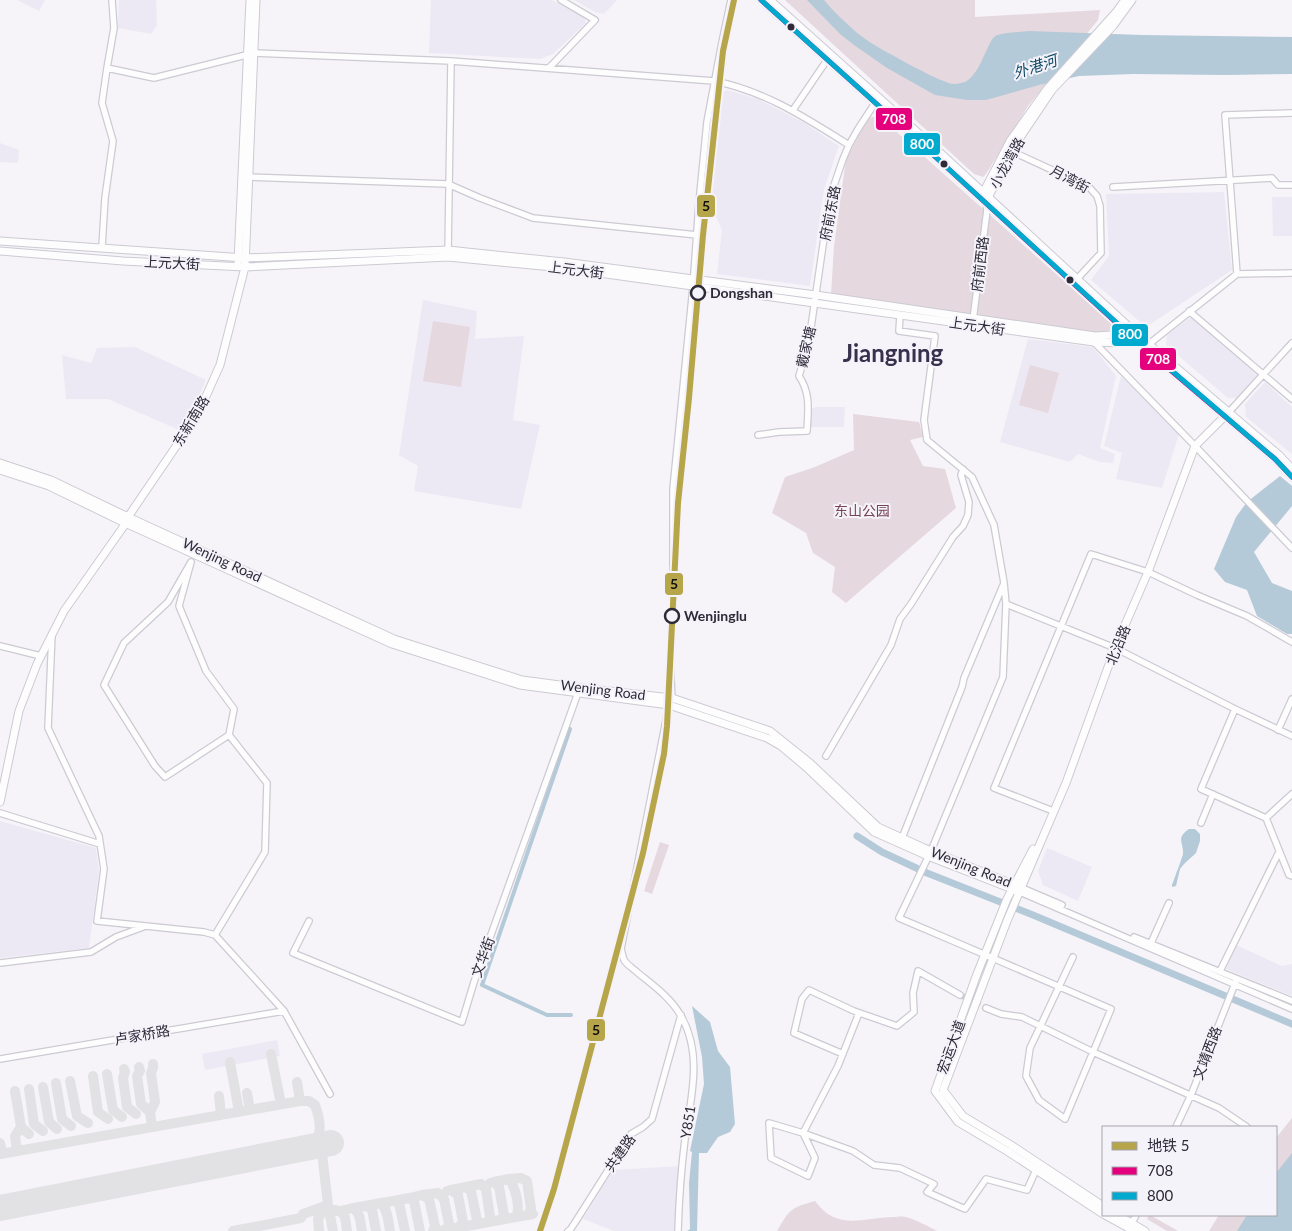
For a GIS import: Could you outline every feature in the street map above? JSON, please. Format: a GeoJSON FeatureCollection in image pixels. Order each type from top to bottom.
{"type":"FeatureCollection","features":[{"type":"Feature","properties":{"kind":"main road","name":"东新南路"},"geometry":{"type":"LineString","coordinates":[[0,802],[19,711],[52,633],[64,611],[198,414],[220,365],[241,267],[249,178],[250,0]]}},
{"type":"Feature","properties":{"kind":"main road","name":"东新南路"},"geometry":{"type":"LineString","coordinates":[[242,258],[251,53],[256,0]]}},
{"type":"Feature","properties":{"kind":"main road"},"geometry":{"type":"LineString","coordinates":[[761,0],[1078,279],[1139,340],[1292,469]]}},
{"type":"Feature","properties":{"kind":"main road"},"geometry":{"type":"LineString","coordinates":[[770,0],[986,198],[1129,334]]}},
{"type":"Feature","properties":{"kind":"main road","name":"小龙湾路"},"geometry":{"type":"LineString","coordinates":[[986,198],[1010,141],[1049,90],[1113,26],[1125,0]]}},
{"type":"Feature","properties":{"kind":"main road","name":"小龙湾路"},"geometry":{"type":"LineString","coordinates":[[1119,13],[1132,0]]}},
{"type":"Feature","properties":{"kind":"main road","name":"小龙湾路"},"geometry":{"type":"LineString","coordinates":[[986,198],[1011,151],[1049,90]]}},
{"type":"Feature","properties":{"kind":"main road","name":"上元大街"},"geometry":{"type":"LineString","coordinates":[[0,241],[242,258],[448,254],[815,299],[1094,342],[1139,340]]}},
{"type":"Feature","properties":{"kind":"main road","name":"上元大街"},"geometry":{"type":"LineString","coordinates":[[0,252],[241,267],[448,254]]}},
{"type":"Feature","properties":{"kind":"main road","name":"上元大街"},"geometry":{"type":"LineString","coordinates":[[815,299],[900,315],[1095,336],[1129,334],[1139,340]]}},
{"type":"Feature","properties":{"kind":"main road"},"geometry":{"type":"LineString","coordinates":[[1139,340],[1149,344],[1227,414]]}},
{"type":"Feature","properties":{"kind":"main road","name":"北沿路"},"geometry":{"type":"LineString","coordinates":[[1017,888],[1070,771],[1115,648],[1148,572],[1195,446],[1227,414]]}},
{"type":"Feature","properties":{"kind":"main road"},"geometry":{"type":"LineString","coordinates":[[1277,457],[1292,477]]}},
{"type":"Feature","properties":{"kind":"main road","name":"Wenjing Road"},"geometry":{"type":"LineString","coordinates":[[0,463],[51,480],[127,520]]}},
{"type":"Feature","properties":{"kind":"main road","name":"Wenjing Road"},"geometry":{"type":"LineString","coordinates":[[0,470],[50,486],[394,639],[522,680],[669,706],[767,738],[780,746],[806,768],[874,832],[1017,888]]}},
{"type":"Feature","properties":{"kind":"main road","name":"Wenjing Road"},"geometry":{"type":"LineString","coordinates":[[579,691],[672,698],[770,731],[810,763],[878,827],[902,838],[929,855]]}},
{"type":"Feature","properties":{"kind":"main road","name":"宏运大道"},"geometry":{"type":"LineString","coordinates":[[1017,888],[1007,899],[977,974],[935,1091],[958,1122],[1007,1151],[1102,1213]]}},
{"type":"Feature","properties":{"kind":"main road","name":"宏运大道"},"geometry":{"type":"LineString","coordinates":[[1017,888],[1015,903],[943,1090],[963,1116],[1011,1145],[1102,1205]]}},
{"type":"Feature","properties":{"kind":"main road","name":"宏运大道"},"geometry":{"type":"LineString","coordinates":[[1108,1216],[1146,1231]]}},
{"type":"Feature","properties":{"kind":"main road","name":"宏运大道"},"geometry":{"type":"LineString","coordinates":[[1127,1225],[1134,1231]]}},
{"type":"Feature","properties":{"kind":"street"},"geometry":{"type":"LineString","coordinates":[[102,248],[105,198],[113,141],[102,103],[114,28],[112,0]]}},
{"type":"Feature","properties":{"kind":"street"},"geometry":{"type":"LineString","coordinates":[[549,68],[595,20],[561,0]]}},
{"type":"Feature","properties":{"kind":"street"},"geometry":{"type":"LineString","coordinates":[[672,698],[670,661],[674,489],[707,122],[731,0]]}},
{"type":"Feature","properties":{"kind":"street"},"geometry":{"type":"LineString","coordinates":[[107,68],[154,78],[251,53],[451,61],[714,81],[732,84],[793,110],[849,145]]}},
{"type":"Feature","properties":{"kind":"street"},"geometry":{"type":"LineString","coordinates":[[793,110],[827,60]]}},
{"type":"Feature","properties":{"kind":"street"},"geometry":{"type":"LineString","coordinates":[[448,254],[451,61]]}},
{"type":"Feature","properties":{"kind":"street","name":"府前东路"},"geometry":{"type":"LineString","coordinates":[[815,299],[830,196],[842,159],[858,129],[876,103]]}},
{"type":"Feature","properties":{"kind":"street"},"geometry":{"type":"LineString","coordinates":[[1237,274],[1225,115],[1292,113]]}},
{"type":"Feature","properties":{"kind":"street","name":"月湾街"},"geometry":{"type":"LineString","coordinates":[[1011,151],[1089,187],[1097,196],[1100,206],[1101,253],[1078,279]]}},
{"type":"Feature","properties":{"kind":"street"},"geometry":{"type":"LineString","coordinates":[[249,178],[448,184],[533,218],[697,235]]}},
{"type":"Feature","properties":{"kind":"street"},"geometry":{"type":"LineString","coordinates":[[1113,186],[1272,178],[1278,184],[1292,185]]}},
{"type":"Feature","properties":{"kind":"street","name":"府前西路"},"geometry":{"type":"LineString","coordinates":[[973,322],[987,210],[986,198]]}},
{"type":"Feature","properties":{"kind":"street"},"geometry":{"type":"LineString","coordinates":[[1149,344],[1237,274],[1292,273]]}},
{"type":"Feature","properties":{"kind":"street","name":"戴家塘"},"geometry":{"type":"LineString","coordinates":[[758,435],[807,431],[808,398],[805,385],[799,376],[809,341],[815,299]]}},
{"type":"Feature","properties":{"kind":"street"},"geometry":{"type":"LineString","coordinates":[[1190,311],[1292,399]]}},
{"type":"Feature","properties":{"kind":"street"},"geometry":{"type":"LineString","coordinates":[[900,315],[899,331],[936,336],[924,420],[927,440],[972,477],[994,525],[1006,604],[1003,677],[929,855],[899,918],[986,954],[994,958],[1059,986],[1111,1009],[1065,1119],[1039,1100],[1026,1076],[1030,1048],[1040,1026],[1059,986],[1073,957]]}},
{"type":"Feature","properties":{"kind":"street"},"geometry":{"type":"LineString","coordinates":[[1094,342],[1292,548]]}},
{"type":"Feature","properties":{"kind":"street"},"geometry":{"type":"LineString","coordinates":[[1227,414],[1292,343]]}},
{"type":"Feature","properties":{"kind":"street"},"geometry":{"type":"LineString","coordinates":[[826,756],[891,645],[900,619],[968,515],[969,502],[961,475],[963,469]]}},
{"type":"Feature","properties":{"kind":"street"},"geometry":{"type":"LineString","coordinates":[[1053,811],[994,788],[1091,554],[1148,572],[1247,616],[1292,642]]}},
{"type":"Feature","properties":{"kind":"street"},"geometry":{"type":"LineString","coordinates":[[215,935],[265,852],[268,783],[229,735],[234,709],[206,671],[179,606],[191,562],[168,602],[124,643],[104,685],[154,766],[165,777],[229,735]]}},
{"type":"Feature","properties":{"kind":"street"},"geometry":{"type":"LineString","coordinates":[[902,838],[964,678],[1004,583]]}},
{"type":"Feature","properties":{"kind":"street"},"geometry":{"type":"LineString","coordinates":[[1006,604],[1115,648],[1234,709],[1292,736]]}},
{"type":"Feature","properties":{"kind":"street"},"geometry":{"type":"LineString","coordinates":[[52,633],[48,728],[99,836],[104,869],[97,921],[204,932],[215,935],[284,1011],[330,1094]]}},
{"type":"Feature","properties":{"kind":"street"},"geometry":{"type":"LineString","coordinates":[[0,646],[41,656]]}},
{"type":"Feature","properties":{"kind":"street","name":"文华街"},"geometry":{"type":"LineString","coordinates":[[309,921],[293,953],[462,1022],[480,964],[579,691]]}},
{"type":"Feature","properties":{"kind":"street","name":"Y851"},"geometry":{"type":"LineString","coordinates":[[672,698],[621,949],[624,961],[669,999],[681,1015],[690,1034],[694,1082],[685,1139],[678,1231]]}},
{"type":"Feature","properties":{"kind":"street"},"geometry":{"type":"LineString","coordinates":[[1278,730],[1292,699]]}},
{"type":"Feature","properties":{"kind":"street"},"geometry":{"type":"LineString","coordinates":[[1234,709],[1201,789],[1266,818],[1289,875],[1292,876]]}},
{"type":"Feature","properties":{"kind":"street"},"geometry":{"type":"LineString","coordinates":[[1201,823],[1213,794]]}},
{"type":"Feature","properties":{"kind":"street"},"geometry":{"type":"LineString","coordinates":[[1266,818],[1292,794]]}},
{"type":"Feature","properties":{"kind":"street"},"geometry":{"type":"LineString","coordinates":[[0,813],[100,844]]}},
{"type":"Feature","properties":{"kind":"street"},"geometry":{"type":"LineString","coordinates":[[1220,971],[1280,852]]}},
{"type":"Feature","properties":{"kind":"street","name":"Wenjing Road"},"geometry":{"type":"LineString","coordinates":[[1017,888],[1220,971],[1236,981],[1292,1001]]}},
{"type":"Feature","properties":{"kind":"street","name":"Wenjing Road"},"geometry":{"type":"LineString","coordinates":[[1017,888],[1236,981],[1292,1008]]}},
{"type":"Feature","properties":{"kind":"street"},"geometry":{"type":"LineString","coordinates":[[1151,943],[1168,903]]}},
{"type":"Feature","properties":{"kind":"street"},"geometry":{"type":"LineString","coordinates":[[0,963],[92,952],[116,937],[144,926]]}},
{"type":"Feature","properties":{"kind":"street"},"geometry":{"type":"LineString","coordinates":[[843,1054],[794,1033],[802,999],[809,990],[897,1026],[914,1012],[913,993],[918,971],[960,995]]}},
{"type":"Feature","properties":{"kind":"street","name":"文靖西路"},"geometry":{"type":"LineString","coordinates":[[1176,1126],[1191,1095],[1236,981]]}},
{"type":"Feature","properties":{"kind":"street"},"geometry":{"type":"LineString","coordinates":[[986,1008],[1001,1014],[1022,1017],[1093,1052],[1219,1108],[1246,1126]]}},
{"type":"Feature","properties":{"kind":"street","name":"卢家桥路"},"geometry":{"type":"LineString","coordinates":[[0,1059],[284,1011]]}},
{"type":"Feature","properties":{"kind":"street"},"geometry":{"type":"LineString","coordinates":[[803,1133],[843,1054],[859,1012]]}},
{"type":"Feature","properties":{"kind":"street","name":"共建路"},"geometry":{"type":"LineString","coordinates":[[568,1231],[631,1134],[652,1120],[681,1015]]}},
{"type":"Feature","properties":{"kind":"street"},"geometry":{"type":"LineString","coordinates":[[803,1133],[815,1158],[808,1176],[770,1158],[769,1123],[803,1133],[853,1151],[874,1165],[900,1168],[934,1184],[927,1192],[964,1209],[986,1178],[1027,1190],[1036,1170]]}},
{"type":"Feature","properties":{"kind":"shaded area"},"geometry":{"type":"Polygon","coordinates":[[[17,0],[45,0],[39,11],[17,0]]]}},
{"type":"Feature","properties":{"kind":"shaded area"},"geometry":{"type":"Polygon","coordinates":[[[119,0],[156,0],[157,25],[151,34],[118,28],[119,0]]]}},
{"type":"Feature","properties":{"kind":"shaded area"},"geometry":{"type":"Polygon","coordinates":[[[431,0],[552,0],[584,18],[586,23],[553,54],[540,59],[429,53],[431,0]]]}},
{"type":"Feature","properties":{"kind":"shaded area"},"geometry":{"type":"Polygon","coordinates":[[[574,0],[617,0],[604,14],[595,12],[574,0]]]}},
{"type":"Feature","properties":{"kind":"shaded area"},"geometry":{"type":"Polygon","coordinates":[[[727,90],[758,99],[806,124],[839,146],[824,189],[810,286],[717,274],[722,230],[711,206],[722,93],[727,90]]]}},
{"type":"Feature","properties":{"kind":"shaded area"},"geometry":{"type":"Polygon","coordinates":[[[0,143],[19,150],[18,163],[0,162],[0,143]]]}},
{"type":"Feature","properties":{"kind":"shaded area"},"geometry":{"type":"Polygon","coordinates":[[[1224,192],[1232,270],[1146,327],[1091,280],[1109,256],[1106,194],[1224,192]]]}},
{"type":"Feature","properties":{"kind":"shaded area"},"geometry":{"type":"Polygon","coordinates":[[[1272,197],[1292,197],[1292,236],[1273,236],[1272,197]]]}},
{"type":"Feature","properties":{"kind":"shaded area"},"geometry":{"type":"Polygon","coordinates":[[[423,300],[477,311],[475,339],[524,336],[513,420],[540,425],[521,509],[414,491],[418,466],[399,455],[423,300]]]}},
{"type":"Feature","properties":{"kind":"shaded area"},"geometry":{"type":"Polygon","coordinates":[[[1191,317],[1258,376],[1238,398],[1228,398],[1166,345],[1167,335],[1191,317]]]}},
{"type":"Feature","properties":{"kind":"shaded area"},"geometry":{"type":"Polygon","coordinates":[[[1028,339],[1093,347],[1116,376],[1100,448],[1115,454],[1113,463],[1100,462],[1078,454],[1070,462],[1000,442],[1028,339]]]}},
{"type":"Feature","properties":{"kind":"shaded area"},"geometry":{"type":"Polygon","coordinates":[[[135,347],[206,380],[192,411],[177,429],[108,399],[66,399],[62,355],[91,363],[97,348],[135,347]]]}},
{"type":"Feature","properties":{"kind":"shaded area"},"geometry":{"type":"Polygon","coordinates":[[[1121,376],[1179,434],[1162,488],[1116,479],[1122,453],[1104,446],[1121,376]]]}},
{"type":"Feature","properties":{"kind":"shaded area"},"geometry":{"type":"Polygon","coordinates":[[[1265,382],[1292,407],[1292,454],[1246,417],[1245,404],[1265,382]]]}},
{"type":"Feature","properties":{"kind":"shaded area"},"geometry":{"type":"Polygon","coordinates":[[[816,407],[845,407],[844,427],[811,427],[811,409],[816,407]]]}},
{"type":"Feature","properties":{"kind":"shaded area"},"geometry":{"type":"Polygon","coordinates":[[[0,821],[96,848],[99,871],[89,948],[0,958],[0,821]]]}},
{"type":"Feature","properties":{"kind":"shaded area"},"geometry":{"type":"Polygon","coordinates":[[[1047,848],[1092,867],[1078,901],[1043,885],[1038,871],[1047,848]]]}},
{"type":"Feature","properties":{"kind":"shaded area"},"geometry":{"type":"Polygon","coordinates":[[[1236,945],[1282,966],[1292,964],[1292,996],[1226,969],[1236,945]]]}},
{"type":"Feature","properties":{"kind":"shaded area"},"geometry":{"type":"Polygon","coordinates":[[[277,1040],[280,1056],[205,1070],[202,1054],[277,1040]]]}},
{"type":"Feature","properties":{"kind":"shaded area"},"geometry":{"type":"Polygon","coordinates":[[[680,1166],[676,1231],[614,1231],[583,1219],[613,1170],[680,1166]]]}},
{"type":"Feature","properties":{"kind":"green space"},"geometry":{"type":"Polygon","coordinates":[[[785,0],[975,0],[975,17],[1100,10],[1098,20],[1028,106],[983,177],[974,174],[785,0]]]}},
{"type":"Feature","properties":{"kind":"green space"},"geometry":{"type":"Polygon","coordinates":[[[872,117],[881,118],[1120,331],[1095,333],[831,295],[834,246],[846,159],[868,119],[872,117]]]}},
{"type":"Feature","properties":{"kind":"green space"},"geometry":{"type":"Polygon","coordinates":[[[433,321],[470,327],[461,387],[423,381],[433,321]]]}},
{"type":"Feature","properties":{"kind":"green space"},"geometry":{"type":"Polygon","coordinates":[[[1030,365],[1059,373],[1048,413],[1019,405],[1030,365]]]}},
{"type":"Feature","properties":{"kind":"green space","name":"东山公园"},"geometry":{"type":"Polygon","coordinates":[[[853,414],[919,422],[923,437],[910,440],[923,466],[945,469],[956,508],[846,603],[832,592],[835,567],[813,553],[806,533],[772,513],[785,477],[815,467],[854,450],[853,414]]]}},
{"type":"Feature","properties":{"kind":"green space"},"geometry":{"type":"Polygon","coordinates":[[[660,842],[669,845],[652,894],[644,891],[660,842]]]}},
{"type":"Feature","properties":{"kind":"green space"},"geometry":{"type":"Polygon","coordinates":[[[1292,1118],[1292,1231],[1209,1231],[1218,1216],[1277,1216],[1277,1137],[1292,1118]]]}},
{"type":"Feature","properties":{"kind":"green space"},"geometry":{"type":"Polygon","coordinates":[[[815,1201],[823,1210],[841,1220],[904,1217],[937,1231],[777,1231],[792,1210],[815,1201]]]}},
{"type":"Feature","properties":{"kind":"green space"},"geometry":{"type":"Polygon","coordinates":[[[1148,1216],[1152,1216],[1178,1231],[1167,1231],[1147,1219],[1148,1216]]]}},
{"type":"Feature","properties":{"kind":"water","name":"外港河"},"geometry":{"type":"Polygon","coordinates":[[[807,0],[824,0],[856,32],[869,42],[937,79],[951,84],[963,83],[970,79],[978,68],[993,38],[997,35],[1029,31],[1292,37],[1292,74],[1079,76],[986,100],[967,100],[935,95],[887,68],[840,34],[807,0]]]}},
{"type":"Feature","properties":{"kind":"water"},"geometry":{"type":"Polygon","coordinates":[[[1280,476],[1292,486],[1292,506],[1254,552],[1272,583],[1292,591],[1292,634],[1287,634],[1257,616],[1247,590],[1225,582],[1214,569],[1236,517],[1247,502],[1280,476]]]}},
{"type":"Feature","properties":{"kind":"water"},"geometry":{"type":"Polygon","coordinates":[[[1189,829],[1195,829],[1200,834],[1200,841],[1196,853],[1180,869],[1176,886],[1172,887],[1183,854],[1181,838],[1189,829]]]}},
{"type":"Feature","properties":{"kind":"water"},"geometry":{"type":"Polygon","coordinates":[[[692,1006],[710,1022],[718,1051],[730,1067],[735,1124],[730,1132],[718,1137],[707,1153],[699,1153],[697,1231],[687,1231],[690,1229],[689,1183],[692,1152],[690,1151],[704,1084],[702,1057],[692,1006]]]}},
{"type":"Feature","properties":{"kind":"water"},"geometry":{"type":"Polygon","coordinates":[[[1292,1153],[1292,1231],[1237,1231],[1246,1216],[1277,1216],[1277,1172],[1292,1153]]]}},
{"type":"Feature","properties":{"kind":"waterway"},"geometry":{"type":"LineString","coordinates":[[570,729],[482,985],[547,1015],[571,1015]]}},
{"type":"Feature","properties":{"kind":"waterway"},"geometry":{"type":"LineString","coordinates":[[857,836],[882,852],[927,873],[1033,915],[1292,1024]]}},
{"type":"Feature","properties":{"kind":"taxiway"},"geometry":{"type":"LineString","coordinates":[[271,1054],[281,1104]]}},
{"type":"Feature","properties":{"kind":"taxiway"},"geometry":{"type":"LineString","coordinates":[[230,1062],[239,1112]]}},
{"type":"Feature","properties":{"kind":"taxiway"},"geometry":{"type":"LineString","coordinates":[[152,1127],[150,1112],[155,1102],[151,1073],[153,1064]]}},
{"type":"Feature","properties":{"kind":"taxiway"},"geometry":{"type":"LineString","coordinates":[[139,1067],[140,1071],[137,1076],[141,1104],[150,1112]]}},
{"type":"Feature","properties":{"kind":"taxiway"},"geometry":{"type":"LineString","coordinates":[[124,1069],[123,1078],[127,1107],[136,1114]]}},
{"type":"Feature","properties":{"kind":"taxiway"},"geometry":{"type":"LineString","coordinates":[[107,1074],[113,1110],[122,1117]]}},
{"type":"Feature","properties":{"kind":"taxiway"},"geometry":{"type":"LineString","coordinates":[[93,1076],[98,1112],[108,1119]]}},
{"type":"Feature","properties":{"kind":"taxiway"},"geometry":{"type":"LineString","coordinates":[[70,1081],[77,1116],[88,1123]]}},
{"type":"Feature","properties":{"kind":"taxiway"},"geometry":{"type":"LineString","coordinates":[[297,1082],[300,1101]]}},
{"type":"Feature","properties":{"kind":"taxiway"},"geometry":{"type":"LineString","coordinates":[[56,1083],[62,1119],[71,1126]]}},
{"type":"Feature","properties":{"kind":"taxiway"},"geometry":{"type":"LineString","coordinates":[[43,1087],[49,1122],[57,1129]]}},
{"type":"Feature","properties":{"kind":"taxiway"},"geometry":{"type":"LineString","coordinates":[[29,1089],[34,1124],[43,1131]]}},
{"type":"Feature","properties":{"kind":"taxiway"},"geometry":{"type":"LineString","coordinates":[[15,1091],[21,1127],[29,1134]]}},
{"type":"Feature","properties":{"kind":"taxiway"},"geometry":{"type":"LineString","coordinates":[[247,1093],[250,1110]]}},
{"type":"Feature","properties":{"kind":"taxiway"},"geometry":{"type":"LineString","coordinates":[[219,1096],[221,1115]]}},
{"type":"Feature","properties":{"kind":"taxiway"},"geometry":{"type":"LineString","coordinates":[[0,1154],[300,1101],[309,1101],[315,1105],[320,1129],[315,1141],[304,1148]]}},
{"type":"Feature","properties":{"kind":"taxiway"},"geometry":{"type":"LineString","coordinates":[[17,1151],[15,1136],[21,1127]]}},
{"type":"Feature","properties":{"kind":"taxiway"},"geometry":{"type":"LineString","coordinates":[[0,1143],[2,1154]]}},
{"type":"Feature","properties":{"kind":"taxiway"},"geometry":{"type":"LineString","coordinates":[[319,1231],[318,1219],[328,1205],[322,1153]]}},
{"type":"Feature","properties":{"kind":"taxiway"},"geometry":{"type":"LineString","coordinates":[[509,1179],[521,1178],[527,1181],[531,1209],[528,1215]]}},
{"type":"Feature","properties":{"kind":"taxiway"},"geometry":{"type":"LineString","coordinates":[[494,1182],[509,1179],[511,1182],[518,1203],[516,1217]]}},
{"type":"Feature","properties":{"kind":"taxiway"},"geometry":{"type":"LineString","coordinates":[[490,1183],[494,1182],[499,1187],[504,1215],[501,1220]]}},
{"type":"Feature","properties":{"kind":"taxiway"},"geometry":{"type":"LineString","coordinates":[[466,1187],[481,1184],[486,1189],[490,1217],[488,1222]]}},
{"type":"Feature","properties":{"kind":"taxiway"},"geometry":{"type":"LineString","coordinates":[[451,1190],[466,1187],[471,1191],[477,1220],[474,1225]]}},
{"type":"Feature","properties":{"kind":"taxiway"},"geometry":{"type":"LineString","coordinates":[[447,1191],[451,1190],[458,1195],[463,1222],[459,1227]]}},
{"type":"Feature","properties":{"kind":"taxiway"},"geometry":{"type":"LineString","coordinates":[[422,1195],[438,1193],[444,1199],[449,1224],[446,1230]]}},
{"type":"Feature","properties":{"kind":"taxiway"},"geometry":{"type":"LineString","coordinates":[[409,1198],[422,1195],[429,1199],[435,1226],[433,1231]]}},
{"type":"Feature","properties":{"kind":"taxiway"},"geometry":{"type":"LineString","coordinates":[[394,1201],[409,1198],[414,1201],[420,1231]]}},
{"type":"Feature","properties":{"kind":"taxiway"},"geometry":{"type":"LineString","coordinates":[[381,1203],[394,1201],[399,1203],[405,1231]]}},
{"type":"Feature","properties":{"kind":"taxiway"},"geometry":{"type":"LineString","coordinates":[[365,1206],[381,1203],[386,1212],[390,1231]]}},
{"type":"Feature","properties":{"kind":"taxiway"},"geometry":{"type":"LineString","coordinates":[[328,1205],[333,1231]]}},
{"type":"Feature","properties":{"kind":"taxiway"},"geometry":{"type":"LineString","coordinates":[[233,1231],[301,1218],[303,1214],[328,1205]]}},
{"type":"Feature","properties":{"kind":"taxiway"},"geometry":{"type":"LineString","coordinates":[[353,1208],[365,1206],[372,1209],[376,1231]]}},
{"type":"Feature","properties":{"kind":"taxiway"},"geometry":{"type":"LineString","coordinates":[[341,1211],[353,1208],[356,1210],[359,1215],[362,1231]]}},
{"type":"Feature","properties":{"kind":"taxiway"},"geometry":{"type":"LineString","coordinates":[[335,1210],[344,1215],[347,1231]]}},
{"type":"Feature","properties":{"kind":"taxiway"},"geometry":{"type":"LineString","coordinates":[[439,1231],[533,1214]]}},
{"type":"Feature","properties":{"kind":"runway"},"geometry":{"type":"LineString","coordinates":[[0,1208],[331,1143]]}},
{"type":"Feature","properties":{"kind":"tunnel"},"geometry":{"type":"LineString","coordinates":[[960,995],[986,1008]]}},
{"type":"Feature","properties":{"kind":"metro line","name":"5"},"geometry":{"type":"LineString","coordinates":[[540,1231],[554,1189],[643,853],[664,754],[678,503],[703,235],[723,51],[734,0]]}},
{"type":"Feature","properties":{"kind":"transit line","name":"708"},"geometry":{"type":"LineString","coordinates":[[761,0],[1135,340],[1275,459],[1292,477]]}},
{"type":"Feature","properties":{"kind":"transit line","name":"800"},"geometry":{"type":"LineString","coordinates":[[761,0],[1129,334],[1275,459],[1292,477]]}},
{"type":"Feature","properties":{"kind":"place","name":"Dongshan"},"geometry":{"type":"Point","coordinates":[698,293]}},
{"type":"Feature","properties":{"kind":"place","name":"Wenjinglu"},"geometry":{"type":"Point","coordinates":[672,616]}},
{"type":"Feature","properties":{"kind":"district","name":"Jiangning"},"geometry":{"type":"Point","coordinates":[893,354]}}]}
